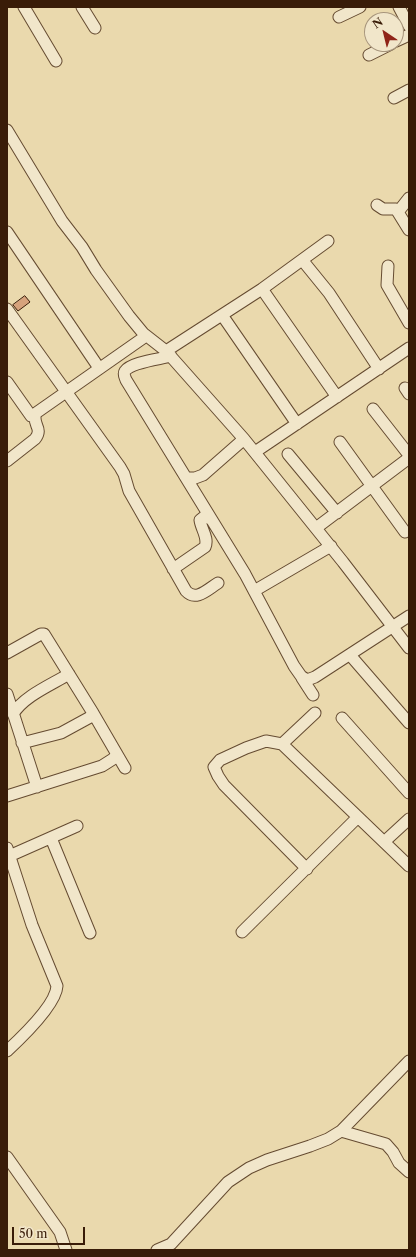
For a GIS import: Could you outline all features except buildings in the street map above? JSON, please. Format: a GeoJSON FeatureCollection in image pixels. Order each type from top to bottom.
{"type":"FeatureCollection","features":[{"type":"Feature","properties":{"kind":"street"},"geometry":{"type":"LineString","coordinates":[[24,7],[56,61]]}},
{"type":"Feature","properties":{"kind":"street"},"geometry":{"type":"LineString","coordinates":[[82,7],[95,28]]}},
{"type":"Feature","properties":{"kind":"street"},"geometry":{"type":"LineString","coordinates":[[339,17],[360,7]]}},
{"type":"Feature","properties":{"kind":"street"},"geometry":{"type":"LineString","coordinates":[[399,7],[409,26]]}},
{"type":"Feature","properties":{"kind":"street"},"geometry":{"type":"LineString","coordinates":[[369,55],[375,52]]}},
{"type":"Feature","properties":{"kind":"street"},"geometry":{"type":"LineString","coordinates":[[394,98],[409,90]]}},
{"type":"Feature","properties":{"kind":"street"},"geometry":{"type":"LineString","coordinates":[[7,130],[62,221],[82,247],[96,270],[129,316],[146,336],[168,354],[255,452],[331,546],[409,648]]}},
{"type":"Feature","properties":{"kind":"street"},"geometry":{"type":"LineString","coordinates":[[398,212],[409,198]]}},
{"type":"Feature","properties":{"kind":"street"},"geometry":{"type":"LineString","coordinates":[[377,205],[383,209],[396,209],[409,230]]}},
{"type":"Feature","properties":{"kind":"street"},"geometry":{"type":"LineString","coordinates":[[7,232],[99,368]]}},
{"type":"Feature","properties":{"kind":"street"},"geometry":{"type":"LineString","coordinates":[[313,694],[294,666],[254,591],[126,380],[124,374],[127,369],[137,364],[168,354],[222,315],[302,261],[328,241]]}},
{"type":"Feature","properties":{"kind":"street"},"geometry":{"type":"LineString","coordinates":[[302,261],[328,293],[379,369]]}},
{"type":"Feature","properties":{"kind":"street"},"geometry":{"type":"LineString","coordinates":[[388,266],[387,285],[409,323]]}},
{"type":"Feature","properties":{"kind":"street"},"geometry":{"type":"LineString","coordinates":[[262,289],[337,397]]}},
{"type":"Feature","properties":{"kind":"street"},"geometry":{"type":"LineString","coordinates":[[7,309],[124,474],[130,491],[186,591],[192,596],[198,595],[218,583]]}},
{"type":"Feature","properties":{"kind":"street"},"geometry":{"type":"LineString","coordinates":[[222,315],[297,424]]}},
{"type":"Feature","properties":{"kind":"street"},"geometry":{"type":"LineString","coordinates":[[34,416],[65,392],[146,336]]}},
{"type":"Feature","properties":{"kind":"street"},"geometry":{"type":"LineString","coordinates":[[255,452],[409,348]]}},
{"type":"Feature","properties":{"kind":"street"},"geometry":{"type":"LineString","coordinates":[[7,382],[31,416],[34,416]]}},
{"type":"Feature","properties":{"kind":"street"},"geometry":{"type":"LineString","coordinates":[[373,409],[409,454]]}},
{"type":"Feature","properties":{"kind":"street"},"geometry":{"type":"LineString","coordinates":[[7,461],[38,435],[39,430],[34,420],[34,416]]}},
{"type":"Feature","properties":{"kind":"street"},"geometry":{"type":"LineString","coordinates":[[186,478],[195,478],[203,475],[244,439]]}},
{"type":"Feature","properties":{"kind":"street"},"geometry":{"type":"LineString","coordinates":[[340,442],[373,485],[405,532]]}},
{"type":"Feature","properties":{"kind":"street"},"geometry":{"type":"LineString","coordinates":[[288,454],[337,513]]}},
{"type":"Feature","properties":{"kind":"street"},"geometry":{"type":"LineString","coordinates":[[316,528],[409,458]]}},
{"type":"Feature","properties":{"kind":"street"},"geometry":{"type":"LineString","coordinates":[[173,569],[205,547],[206,538],[200,520],[205,516],[212,520]]}},
{"type":"Feature","properties":{"kind":"street"},"geometry":{"type":"LineString","coordinates":[[254,591],[331,546]]}},
{"type":"Feature","properties":{"kind":"street"},"geometry":{"type":"LineString","coordinates":[[302,678],[305,680],[312,678],[409,616]]}},
{"type":"Feature","properties":{"kind":"street"},"geometry":{"type":"LineString","coordinates":[[7,653],[43,633],[94,714],[125,768]]}},
{"type":"Feature","properties":{"kind":"street"},"geometry":{"type":"LineString","coordinates":[[350,655],[409,723]]}},
{"type":"Feature","properties":{"kind":"street"},"geometry":{"type":"LineString","coordinates":[[13,714],[20,704],[27,698],[69,674]]}},
{"type":"Feature","properties":{"kind":"street"},"geometry":{"type":"LineString","coordinates":[[7,694],[37,787]]}},
{"type":"Feature","properties":{"kind":"street"},"geometry":{"type":"LineString","coordinates":[[282,744],[316,713]]}},
{"type":"Feature","properties":{"kind":"street"},"geometry":{"type":"LineString","coordinates":[[22,743],[61,733],[94,714]]}},
{"type":"Feature","properties":{"kind":"street"},"geometry":{"type":"LineString","coordinates":[[342,718],[409,793]]}},
{"type":"Feature","properties":{"kind":"street"},"geometry":{"type":"LineString","coordinates":[[307,869],[224,785],[214,767],[220,760],[266,741],[282,744],[409,866]]}},
{"type":"Feature","properties":{"kind":"street"},"geometry":{"type":"LineString","coordinates":[[7,796],[102,766],[113,759],[117,754]]}},
{"type":"Feature","properties":{"kind":"street"},"geometry":{"type":"LineString","coordinates":[[242,932],[358,817]]}},
{"type":"Feature","properties":{"kind":"street"},"geometry":{"type":"LineString","coordinates":[[384,842],[409,819]]}},
{"type":"Feature","properties":{"kind":"street"},"geometry":{"type":"LineString","coordinates":[[7,1051],[47,1008],[56,995],[57,986],[32,925],[8,854],[51,838],[77,826]]}},
{"type":"Feature","properties":{"kind":"street"},"geometry":{"type":"LineString","coordinates":[[51,838],[90,933]]}},
{"type":"Feature","properties":{"kind":"street"},"geometry":{"type":"LineString","coordinates":[[160,1250],[171,1244],[228,1182],[239,1174],[267,1160],[328,1139],[341,1131],[409,1062]]}},
{"type":"Feature","properties":{"kind":"street"},"geometry":{"type":"LineString","coordinates":[[341,1131],[386,1144],[393,1152],[399,1163],[409,1172]]}},
{"type":"Feature","properties":{"kind":"street"},"geometry":{"type":"LineString","coordinates":[[7,1157],[60,1232],[66,1250]]}}]}
